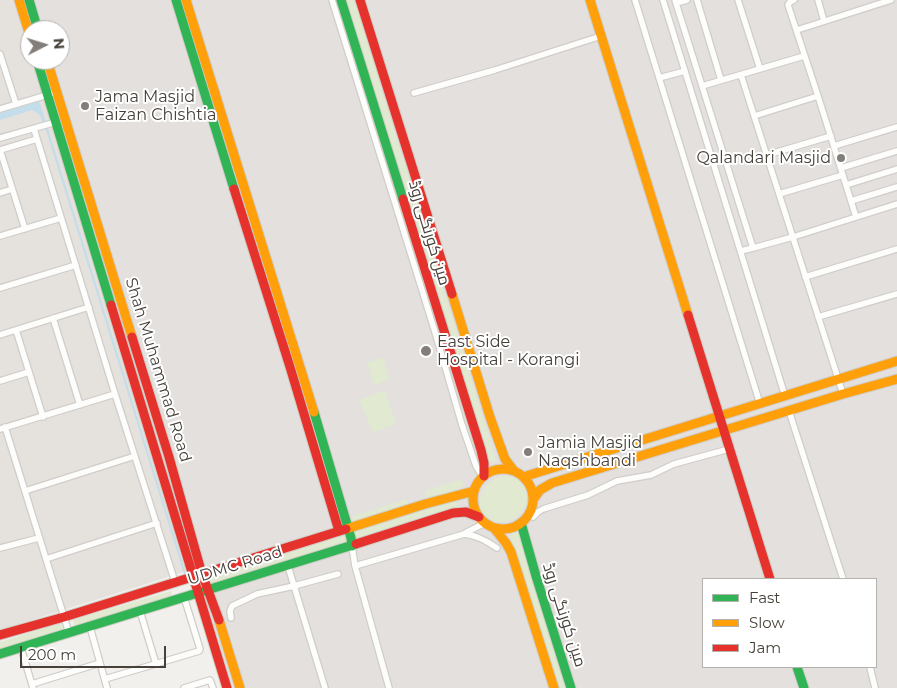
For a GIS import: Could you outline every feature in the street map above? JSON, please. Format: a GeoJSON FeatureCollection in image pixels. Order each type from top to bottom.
{"type":"FeatureCollection","features":[{"type":"Feature","properties":{"kind":"main road"},"geometry":{"type":"LineString","coordinates":[[19,0],[25,20]]}},
{"type":"Feature","properties":{"kind":"main road"},"geometry":{"type":"LineString","coordinates":[[29,0],[35,20]]}},
{"type":"Feature","properties":{"kind":"main road"},"geometry":{"type":"LineString","coordinates":[[176,0],[213,104],[237,163],[300,364],[344,530]]}},
{"type":"Feature","properties":{"kind":"main road"},"geometry":{"type":"LineString","coordinates":[[186,0],[227,166],[290,367],[344,530],[352,546]]}},
{"type":"Feature","properties":{"kind":"main road","name":"مین کورنگی روڈ"},"geometry":{"type":"LineString","coordinates":[[341,0],[481,450],[484,476]]}},
{"type":"Feature","properties":{"kind":"main road","name":"مین کورنگی روڈ"},"geometry":{"type":"LineString","coordinates":[[360,0],[494,416],[505,458],[514,471]]}},
{"type":"Feature","properties":{"kind":"main road"},"geometry":{"type":"LineString","coordinates":[[590,0],[770,578]]}},
{"type":"Feature","properties":{"kind":"main road","name":"Shah Muhammad Road"},"geometry":{"type":"LineString","coordinates":[[40,70],[47,95],[50,124],[195,572],[198,593],[227,688]]}},
{"type":"Feature","properties":{"kind":"main road","name":"Shah Muhammad Road"},"geometry":{"type":"LineString","coordinates":[[50,70],[200,564],[195,572]]}},
{"type":"Feature","properties":{"kind":"main road"},"geometry":{"type":"LineString","coordinates":[[227,166],[237,163]]}},
{"type":"Feature","properties":{"kind":"main road"},"geometry":{"type":"LineString","coordinates":[[244,221],[254,218]]}},
{"type":"Feature","properties":{"kind":"main road"},"geometry":{"type":"LineString","coordinates":[[270,305],[280,302]]}},
{"type":"Feature","properties":{"kind":"main road"},"geometry":{"type":"LineString","coordinates":[[523,478],[897,361]]}},
{"type":"Feature","properties":{"kind":"main road"},"geometry":{"type":"LineString","coordinates":[[290,367],[300,364]]}},
{"type":"Feature","properties":{"kind":"main road"},"geometry":{"type":"LineString","coordinates":[[533,500],[531,488],[523,478],[514,471],[504,469],[484,476],[474,491],[473,500],[474,509],[486,522],[503,529],[513,527],[520,523],[528,514],[537,492],[549,484],[897,379]]}},
{"type":"Feature","properties":{"kind":"main road","name":"UDMC Road"},"geometry":{"type":"LineString","coordinates":[[0,635],[175,582],[195,572],[474,491]]}},
{"type":"Feature","properties":{"kind":"main road","name":"UDMC Road"},"geometry":{"type":"LineString","coordinates":[[0,654],[453,514],[468,512],[486,522]]}},
{"type":"Feature","properties":{"kind":"main road","name":"مین کورنگی روڈ"},"geometry":{"type":"LineString","coordinates":[[486,522],[506,543],[511,552],[554,688]]}},
{"type":"Feature","properties":{"kind":"main road","name":"مین کورنگی روڈ"},"geometry":{"type":"LineString","coordinates":[[520,523],[572,688]]}},
{"type":"Feature","properties":{"kind":"main road","name":"Shah Muhammad Road"},"geometry":{"type":"LineString","coordinates":[[195,572],[208,590],[240,688]]}},
{"type":"Feature","properties":{"kind":"main road"},"geometry":{"type":"LineString","coordinates":[[204,614],[207,609],[212,608],[216,613]]}},
{"type":"Feature","properties":{"kind":"main road"},"geometry":{"type":"LineString","coordinates":[[797,668],[804,688]]}},
{"type":"Feature","properties":{"kind":"street"},"geometry":{"type":"LineString","coordinates":[[332,0],[469,448],[476,466],[484,476]]}},
{"type":"Feature","properties":{"kind":"street"},"geometry":{"type":"LineString","coordinates":[[635,0],[760,404]]}},
{"type":"Feature","properties":{"kind":"street"},"geometry":{"type":"LineString","coordinates":[[663,0],[785,396]]}},
{"type":"Feature","properties":{"kind":"street"},"geometry":{"type":"LineString","coordinates":[[687,0],[676,2],[753,248]]}},
{"type":"Feature","properties":{"kind":"street"},"geometry":{"type":"LineString","coordinates":[[697,0],[721,80]]}},
{"type":"Feature","properties":{"kind":"street"},"geometry":{"type":"LineString","coordinates":[[738,0],[760,69]]}},
{"type":"Feature","properties":{"kind":"street"},"geometry":{"type":"LineString","coordinates":[[794,0],[788,5],[856,217]]}},
{"type":"Feature","properties":{"kind":"street"},"geometry":{"type":"LineString","coordinates":[[818,0],[824,21]]}},
{"type":"Feature","properties":{"kind":"street"},"geometry":{"type":"LineString","coordinates":[[862,0],[865,8]]}},
{"type":"Feature","properties":{"kind":"street"},"geometry":{"type":"LineString","coordinates":[[797,30],[891,0]]}},
{"type":"Feature","properties":{"kind":"street"},"geometry":{"type":"LineString","coordinates":[[414,93],[495,70],[601,36]]}},
{"type":"Feature","properties":{"kind":"street"},"geometry":{"type":"LineString","coordinates":[[0,54],[16,104]]}},
{"type":"Feature","properties":{"kind":"street"},"geometry":{"type":"LineString","coordinates":[[702,86],[804,56]]}},
{"type":"Feature","properties":{"kind":"street"},"geometry":{"type":"LineString","coordinates":[[659,78],[685,71]]}},
{"type":"Feature","properties":{"kind":"street"},"geometry":{"type":"LineString","coordinates":[[741,75],[843,394]]}},
{"type":"Feature","properties":{"kind":"street"},"geometry":{"type":"LineString","coordinates":[[0,80],[7,78]]}},
{"type":"Feature","properties":{"kind":"street"},"geometry":{"type":"LineString","coordinates":[[0,109],[57,92]]}},
{"type":"Feature","properties":{"kind":"street"},"geometry":{"type":"LineString","coordinates":[[754,116],[818,96]]}},
{"type":"Feature","properties":{"kind":"street"},"geometry":{"type":"LineString","coordinates":[[0,138],[50,124]]}},
{"type":"Feature","properties":{"kind":"street"},"geometry":{"type":"LineString","coordinates":[[834,146],[897,127]]}},
{"type":"Feature","properties":{"kind":"street"},"geometry":{"type":"LineString","coordinates":[[34,129],[134,456],[175,582]]}},
{"type":"Feature","properties":{"kind":"street"},"geometry":{"type":"LineString","coordinates":[[767,155],[830,136]]}},
{"type":"Feature","properties":{"kind":"street"},"geometry":{"type":"LineString","coordinates":[[25,229],[0,150],[37,139]]}},
{"type":"Feature","properties":{"kind":"street"},"geometry":{"type":"LineString","coordinates":[[779,194],[897,151]]}},
{"type":"Feature","properties":{"kind":"street"},"geometry":{"type":"LineString","coordinates":[[846,184],[897,169]]}},
{"type":"Feature","properties":{"kind":"street"},"geometry":{"type":"LineString","coordinates":[[851,201],[897,187]]}},
{"type":"Feature","properties":{"kind":"street"},"geometry":{"type":"LineString","coordinates":[[0,193],[12,189]]}},
{"type":"Feature","properties":{"kind":"street"},"geometry":{"type":"LineString","coordinates":[[741,251],[793,237],[897,204]]}},
{"type":"Feature","properties":{"kind":"street"},"geometry":{"type":"LineString","coordinates":[[0,236],[61,218]]}},
{"type":"Feature","properties":{"kind":"street"},"geometry":{"type":"LineString","coordinates":[[805,276],[897,249]]}},
{"type":"Feature","properties":{"kind":"street"},"geometry":{"type":"LineString","coordinates":[[0,288],[76,265]]}},
{"type":"Feature","properties":{"kind":"street"},"geometry":{"type":"LineString","coordinates":[[818,317],[897,294]]}},
{"type":"Feature","properties":{"kind":"street"},"geometry":{"type":"LineString","coordinates":[[0,335],[89,307]]}},
{"type":"Feature","properties":{"kind":"street"},"geometry":{"type":"LineString","coordinates":[[53,318],[80,405]]}},
{"type":"Feature","properties":{"kind":"street"},"geometry":{"type":"LineString","coordinates":[[16,330],[43,416]]}},
{"type":"Feature","properties":{"kind":"street"},"geometry":{"type":"LineString","coordinates":[[446,368],[455,365]]}},
{"type":"Feature","properties":{"kind":"street"},"geometry":{"type":"LineString","coordinates":[[0,381],[29,372]]}},
{"type":"Feature","properties":{"kind":"street"},"geometry":{"type":"LineString","coordinates":[[69,633],[25,491],[2,428],[115,394]]}},
{"type":"Feature","properties":{"kind":"street"},"geometry":{"type":"LineString","coordinates":[[789,411],[843,578]]}},
{"type":"Feature","properties":{"kind":"street"},"geometry":{"type":"LineString","coordinates":[[533,500],[533,517],[544,508],[588,495],[617,481],[651,475],[674,464],[729,449]]}},
{"type":"Feature","properties":{"kind":"street"},"geometry":{"type":"LineString","coordinates":[[25,491],[134,456]]}},
{"type":"Feature","properties":{"kind":"street"},"geometry":{"type":"LineString","coordinates":[[355,566],[464,534],[486,522]]}},
{"type":"Feature","properties":{"kind":"street"},"geometry":{"type":"LineString","coordinates":[[46,559],[157,524]]}},
{"type":"Feature","properties":{"kind":"street"},"geometry":{"type":"LineString","coordinates":[[464,534],[472,534],[497,548]]}},
{"type":"Feature","properties":{"kind":"street"},"geometry":{"type":"LineString","coordinates":[[0,548],[40,538]]}},
{"type":"Feature","properties":{"kind":"street"},"geometry":{"type":"LineString","coordinates":[[352,546],[355,566],[389,688]]}},
{"type":"Feature","properties":{"kind":"street"},"geometry":{"type":"LineString","coordinates":[[288,566],[325,688]]}},
{"type":"Feature","properties":{"kind":"street"},"geometry":{"type":"LineString","coordinates":[[216,613],[230,615],[230,608],[257,594],[338,574]]}},
{"type":"Feature","properties":{"kind":"street"},"geometry":{"type":"LineString","coordinates":[[104,679],[200,650],[184,597]]}},
{"type":"Feature","properties":{"kind":"street"},"geometry":{"type":"LineString","coordinates":[[140,611],[156,664]]}},
{"type":"Feature","properties":{"kind":"street"},"geometry":{"type":"LineString","coordinates":[[90,627],[107,688]]}},
{"type":"Feature","properties":{"kind":"street"},"geometry":{"type":"LineString","coordinates":[[21,648],[33,686],[100,663]]}},
{"type":"Feature","properties":{"kind":"street"},"geometry":{"type":"LineString","coordinates":[[870,668],[875,688]]}},
{"type":"Feature","properties":{"kind":"street"},"geometry":{"type":"LineString","coordinates":[[184,688],[210,680],[213,688]]}},
{"type":"Feature","properties":{"kind":"shaded area"},"geometry":{"type":"Polygon","coordinates":[[[0,0],[21,0],[27,20],[20,20],[20,70],[42,70],[187,571],[0,630],[0,0]]]}},
{"type":"Feature","properties":{"kind":"shaded area"},"geometry":{"type":"Polygon","coordinates":[[[19,0],[897,0],[897,688],[233,688],[41,70],[70,70],[70,20],[26,20],[19,0]]]}},
{"type":"Feature","properties":{"kind":"green space"},"geometry":{"type":"Polygon","coordinates":[[[346,0],[354,0],[496,460],[494,463],[490,462],[346,0]]]}},
{"type":"Feature","properties":{"kind":"green space"},"geometry":{"type":"Polygon","coordinates":[[[383,357],[390,379],[374,385],[367,363],[383,357]]]}},
{"type":"Feature","properties":{"kind":"green space"},"geometry":{"type":"Polygon","coordinates":[[[385,390],[396,424],[373,432],[359,400],[385,390]]]}},
{"type":"Feature","properties":{"kind":"green space"},"geometry":{"type":"Polygon","coordinates":[[[502,476],[513,477],[521,482],[526,489],[527,497],[525,506],[520,514],[512,520],[501,522],[484,516],[480,501],[482,493],[487,486],[493,480],[502,476]]]}},
{"type":"Feature","properties":{"kind":"green space"},"geometry":{"type":"Polygon","coordinates":[[[459,480],[463,481],[463,485],[458,490],[429,498],[425,494],[427,490],[459,480]]]}},
{"type":"Feature","properties":{"kind":"green space"},"geometry":{"type":"Polygon","coordinates":[[[406,499],[408,501],[407,506],[354,522],[352,520],[354,516],[406,499]]]}},
{"type":"Feature","properties":{"kind":"green space"},"geometry":{"type":"Polygon","coordinates":[[[456,501],[458,509],[357,540],[355,537],[355,533],[358,530],[456,501]]]}},
{"type":"Feature","properties":{"kind":"green space"},"geometry":{"type":"Polygon","coordinates":[[[514,533],[519,533],[567,688],[559,688],[510,536],[514,533]]]}},
{"type":"Feature","properties":{"kind":"green space"},"geometry":{"type":"Polygon","coordinates":[[[348,536],[347,544],[211,585],[209,581],[211,576],[348,536]]]}},
{"type":"Feature","properties":{"kind":"green space"},"geometry":{"type":"Polygon","coordinates":[[[171,591],[173,599],[75,628],[73,620],[171,591]]]}},
{"type":"Feature","properties":{"kind":"green space"},"geometry":{"type":"Polygon","coordinates":[[[61,623],[64,632],[0,652],[0,642],[61,623]]]}},
{"type":"Feature","properties":{"kind":"water"},"geometry":{"type":"Polygon","coordinates":[[[39,101],[46,122],[43,123],[40,115],[32,110],[0,120],[0,113],[39,101]]]}},
{"type":"Feature","properties":{"kind":"water"},"geometry":{"type":"Polygon","coordinates":[[[47,126],[186,574],[184,574],[45,127],[47,126]]]}},
{"type":"Feature","properties":{"kind":"traffic: fast"},"geometry":{"type":"LineString","coordinates":[[29,0],[35,20]]}},
{"type":"Feature","properties":{"kind":"traffic: fast"},"geometry":{"type":"LineString","coordinates":[[176,0],[234,189]]}},
{"type":"Feature","properties":{"kind":"traffic: fast"},"geometry":{"type":"LineString","coordinates":[[341,0],[403,199]]}},
{"type":"Feature","properties":{"kind":"traffic: fast"},"geometry":{"type":"LineString","coordinates":[[40,70],[111,305]]}},
{"type":"Feature","properties":{"kind":"traffic: fast"},"geometry":{"type":"LineString","coordinates":[[314,412],[352,546]]}},
{"type":"Feature","properties":{"kind":"traffic: fast"},"geometry":{"type":"LineString","coordinates":[[521,523],[571,688]]}},
{"type":"Feature","properties":{"kind":"traffic: fast"},"geometry":{"type":"LineString","coordinates":[[0,654],[356,544]]}},
{"type":"Feature","properties":{"kind":"traffic: fast"},"geometry":{"type":"LineString","coordinates":[[797,668],[804,688]]}},
{"type":"Feature","properties":{"kind":"traffic: slow"},"geometry":{"type":"LineString","coordinates":[[19,0],[25,20]]}},
{"type":"Feature","properties":{"kind":"traffic: slow"},"geometry":{"type":"LineString","coordinates":[[186,0],[314,412]]}},
{"type":"Feature","properties":{"kind":"traffic: slow"},"geometry":{"type":"LineString","coordinates":[[590,0],[688,315]]}},
{"type":"Feature","properties":{"kind":"traffic: slow"},"geometry":{"type":"LineString","coordinates":[[50,70],[132,337]]}},
{"type":"Feature","properties":{"kind":"traffic: slow"},"geometry":{"type":"LineString","coordinates":[[452,294],[490,417],[505,459],[514,471]]}},
{"type":"Feature","properties":{"kind":"traffic: slow"},"geometry":{"type":"LineString","coordinates":[[523,477],[897,361]]}},
{"type":"Feature","properties":{"kind":"traffic: slow"},"geometry":{"type":"LineString","coordinates":[[533,500],[540,490],[552,483],[897,379]]}},
{"type":"Feature","properties":{"kind":"traffic: slow"},"geometry":{"type":"LineString","coordinates":[[503,469],[519,474],[524,478],[528,483],[533,499],[528,515],[524,520],[519,524],[503,529],[487,524],[482,520],[478,515],[473,499],[478,483],[482,478],[487,474],[503,469]]}},
{"type":"Feature","properties":{"kind":"traffic: slow"},"geometry":{"type":"LineString","coordinates":[[346,529],[474,491]]}},
{"type":"Feature","properties":{"kind":"traffic: slow"},"geometry":{"type":"LineString","coordinates":[[494,528],[511,552],[554,688]]}},
{"type":"Feature","properties":{"kind":"traffic: slow"},"geometry":{"type":"LineString","coordinates":[[219,620],[240,688]]}},
{"type":"Feature","properties":{"kind":"traffic: jam"},"geometry":{"type":"LineString","coordinates":[[360,0],[452,294]]}},
{"type":"Feature","properties":{"kind":"traffic: jam"},"geometry":{"type":"LineString","coordinates":[[234,189],[339,531]]}},
{"type":"Feature","properties":{"kind":"traffic: jam"},"geometry":{"type":"LineString","coordinates":[[403,199],[481,450],[484,476]]}},
{"type":"Feature","properties":{"kind":"traffic: jam"},"geometry":{"type":"LineString","coordinates":[[111,305],[227,688]]}},
{"type":"Feature","properties":{"kind":"traffic: jam"},"geometry":{"type":"LineString","coordinates":[[688,315],[770,578]]}},
{"type":"Feature","properties":{"kind":"traffic: jam"},"geometry":{"type":"LineString","coordinates":[[132,337],[202,574],[219,620]]}},
{"type":"Feature","properties":{"kind":"traffic: jam"},"geometry":{"type":"LineString","coordinates":[[356,544],[453,513],[466,512],[479,517]]}},
{"type":"Feature","properties":{"kind":"traffic: jam"},"geometry":{"type":"LineString","coordinates":[[0,635],[64,617],[346,529]]}},
{"type":"Feature","properties":{"kind":"place","name":"Jama Masjid Faizan Chishtia"},"geometry":{"type":"Point","coordinates":[85,106]}},
{"type":"Feature","properties":{"kind":"place","name":"Qalandari Masjid"},"geometry":{"type":"Point","coordinates":[841,158]}},
{"type":"Feature","properties":{"kind":"place","name":"East Side Hospital - Korangi"},"geometry":{"type":"Point","coordinates":[426,351]}},
{"type":"Feature","properties":{"kind":"place","name":"Jamia Masjid Naqshbandi"},"geometry":{"type":"Point","coordinates":[528,452]}}]}
